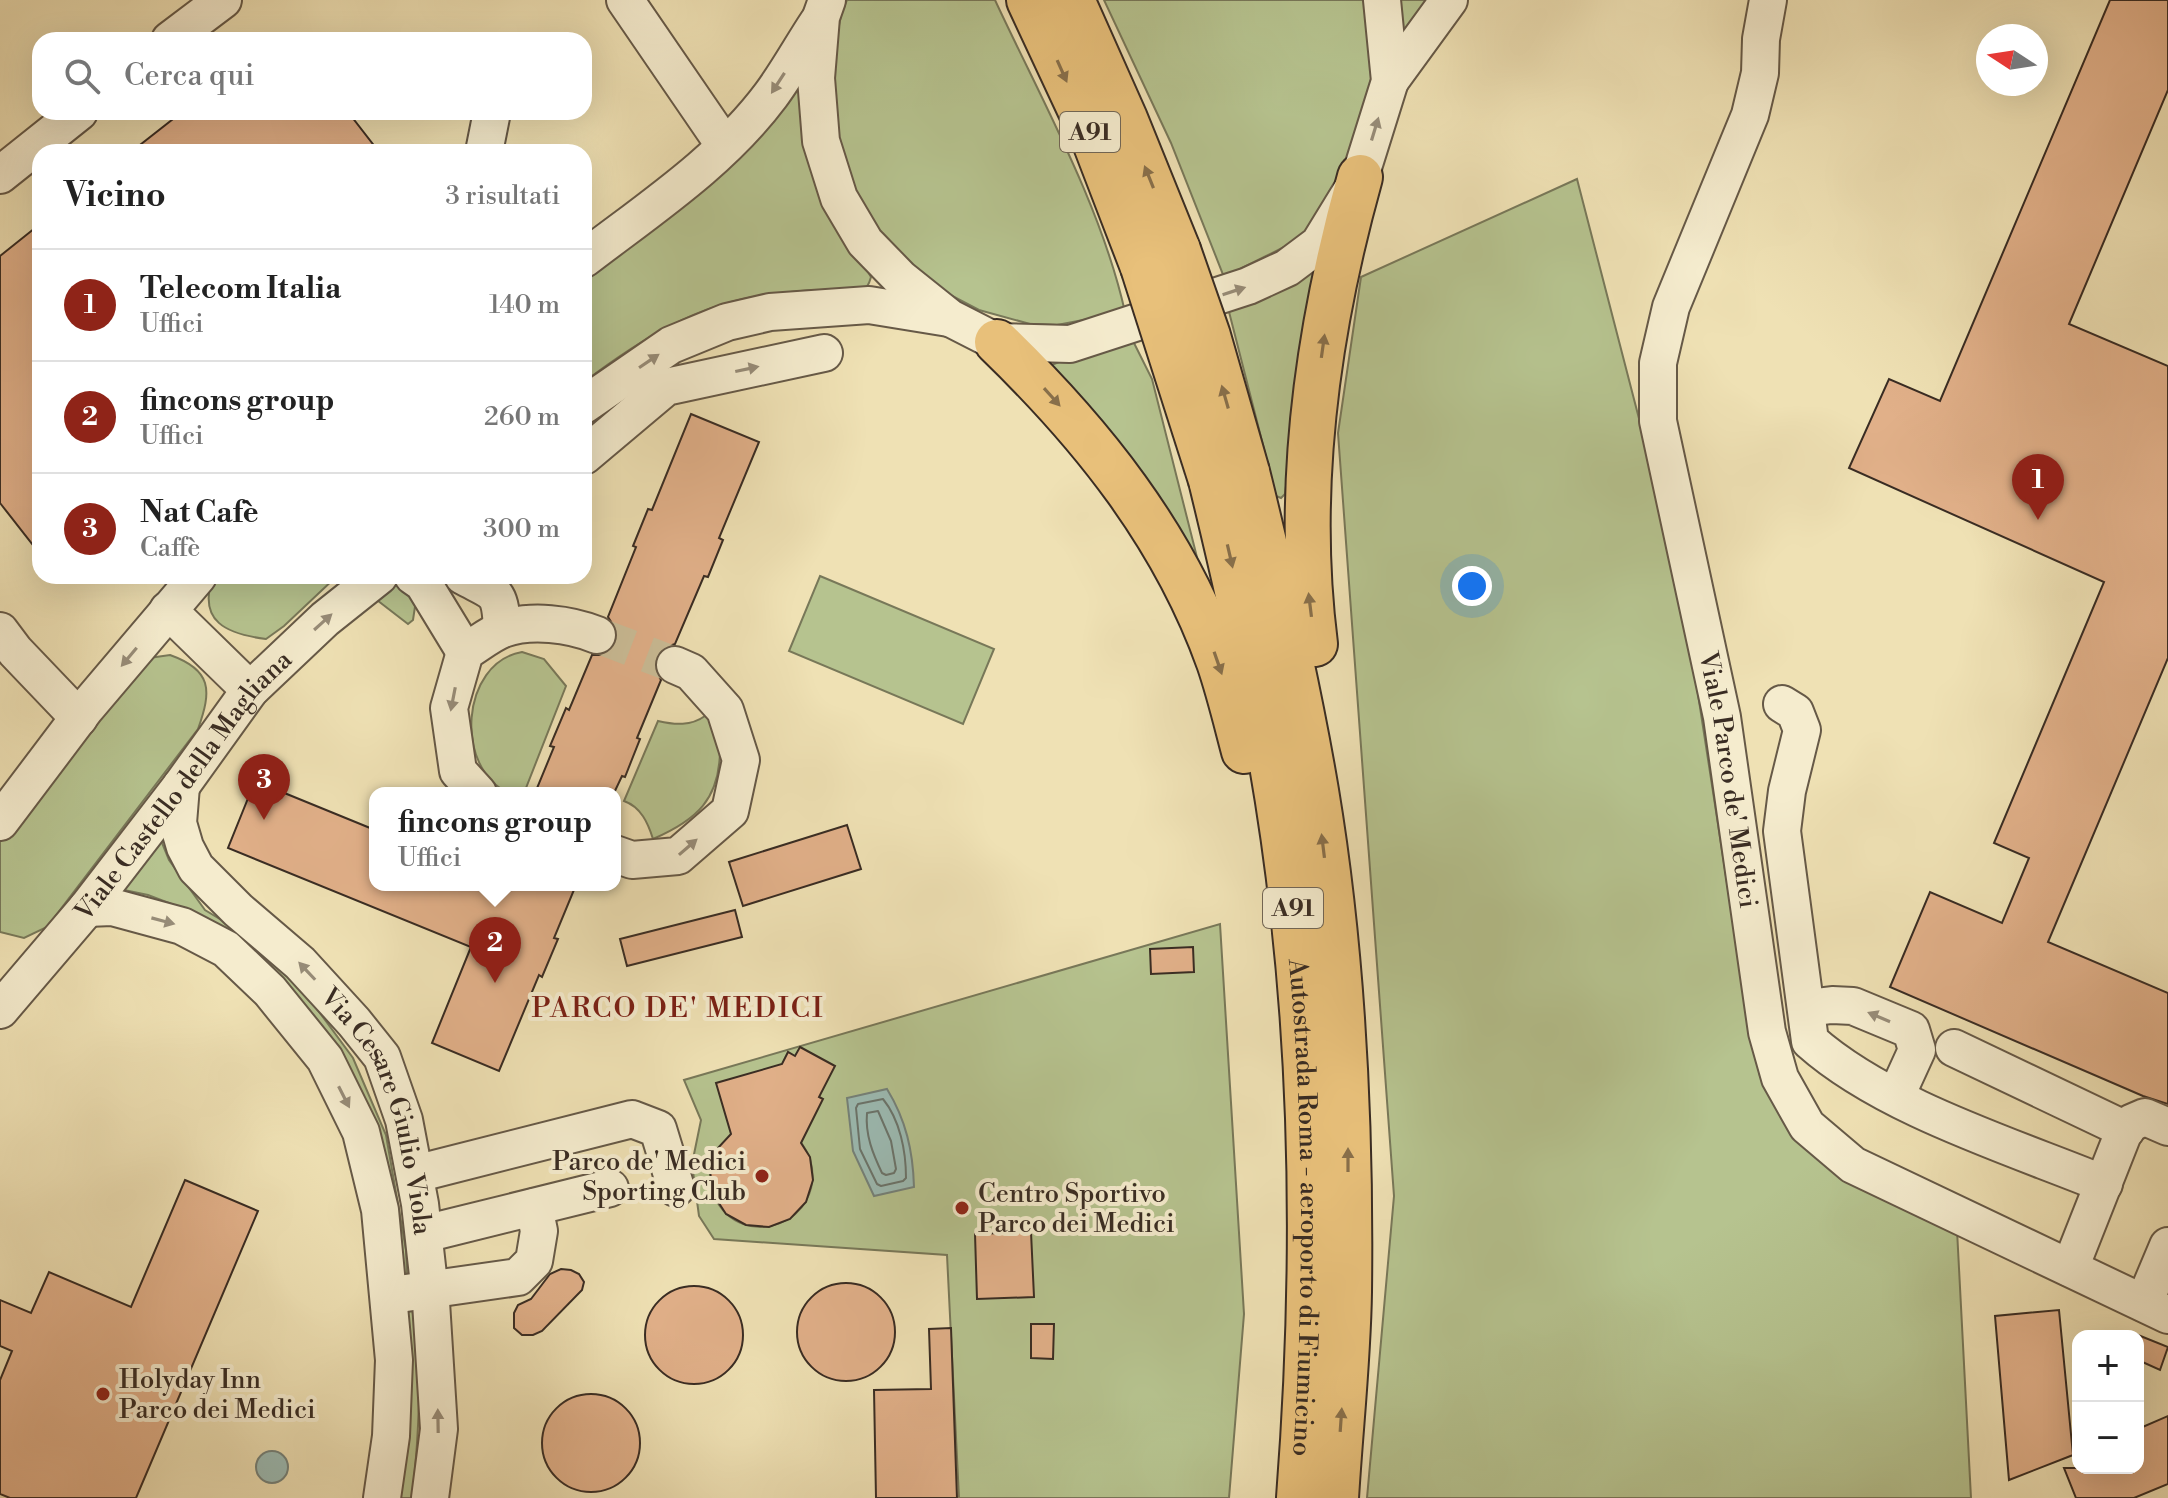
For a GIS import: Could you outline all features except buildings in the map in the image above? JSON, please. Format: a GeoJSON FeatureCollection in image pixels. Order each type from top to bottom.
{"type":"FeatureCollection","features":[{"type":"Feature","properties":{"kind":"highway","name":"Autostrada Roma - aeroporto di Fiumicino"},"geometry":{"type":"LineString","coordinates":[[1029,0],[1093,137],[1160,258]]}},
{"type":"Feature","properties":{"kind":"highway","name":"Autostrada Roma - aeroporto di Fiumicino"},"geometry":{"type":"LineString","coordinates":[[1072,0],[1125,119],[1160,258],[1229,476],[1279,600],[1316,793],[1336,955],[1348,1141],[1349,1295],[1336,1498]]}},
{"type":"Feature","properties":{"kind":"highway"},"geometry":{"type":"LineString","coordinates":[[1316,793],[1326,744],[1307,588],[1308,488],[1326,321],[1341,244],[1360,177]]}},
{"type":"Feature","properties":{"kind":"highway"},"geometry":{"type":"LineString","coordinates":[[997,342],[1045,389],[1086,436],[1136,500],[1182,575],[1219,662],[1246,758],[1271,868],[1293,913]]}},
{"type":"Feature","properties":{"kind":"highway","name":"Autostrada Roma - aeroporto di Fiumicino"},"geometry":{"type":"LineString","coordinates":[[1229,476],[1244,614],[1270,747],[1293,913],[1310,1166],[1309,1321],[1299,1498]]}},
{"type":"Feature","properties":{"kind":"street"},"geometry":{"type":"LineString","coordinates":[[181,32],[223,0]]}},
{"type":"Feature","properties":{"kind":"street"},"geometry":{"type":"LineString","coordinates":[[625,0],[725,146]]}},
{"type":"Feature","properties":{"kind":"street"},"geometry":{"type":"LineString","coordinates":[[1382,0],[1390,81]]}},
{"type":"Feature","properties":{"kind":"street"},"geometry":{"type":"LineString","coordinates":[[824,9],[816,78],[821,141],[839,198],[865,242],[900,278],[950,318],[997,342],[1070,344],[1248,286],[1287,268],[1319,244],[1360,177],[1390,81],[1449,0]]}},
{"type":"Feature","properties":{"kind":"street","name":"Viale Parco de' Medici"},"geometry":{"type":"LineString","coordinates":[[1745,0],[1761,39]]}},
{"type":"Feature","properties":{"kind":"street","name":"Viale Parco de' Medici"},"geometry":{"type":"LineString","coordinates":[[1768,0],[1761,39],[1760,73],[1750,115],[1671,307],[1658,363],[1658,421],[1722,717],[1767,1032],[1780,1078],[1807,1126],[1853,1165],[2156,1309]]}},
{"type":"Feature","properties":{"kind":"street"},"geometry":{"type":"LineString","coordinates":[[592,253],[725,146],[770,96],[824,9]]}},
{"type":"Feature","properties":{"kind":"street"},"geometry":{"type":"LineString","coordinates":[[39,144],[69,120]]}},
{"type":"Feature","properties":{"kind":"street"},"geometry":{"type":"LineString","coordinates":[[486,144],[490,120]]}},
{"type":"Feature","properties":{"kind":"street"},"geometry":{"type":"LineString","coordinates":[[0,175],[32,149]]}},
{"type":"Feature","properties":{"kind":"street"},"geometry":{"type":"LineString","coordinates":[[592,399],[671,345],[727,322],[784,311],[869,305],[950,318]]}},
{"type":"Feature","properties":{"kind":"street"},"geometry":{"type":"LineString","coordinates":[[592,449],[666,387],[824,353]]}},
{"type":"Feature","properties":{"kind":"street"},"geometry":{"type":"LineString","coordinates":[[0,822],[79,718],[191,584]]}},
{"type":"Feature","properties":{"kind":"street","name":"Viale Castello della Magliana"},"geometry":{"type":"LineString","coordinates":[[0,1010],[12,975],[87,908],[250,690],[325,619],[369,584]]}},
{"type":"Feature","properties":{"kind":"street"},"geometry":{"type":"LineString","coordinates":[[424,584],[465,652]]}},
{"type":"Feature","properties":{"kind":"street"},"geometry":{"type":"LineString","coordinates":[[480,584],[501,602],[502,629]]}},
{"type":"Feature","properties":{"kind":"street"},"geometry":{"type":"LineString","coordinates":[[168,610],[250,690]]}},
{"type":"Feature","properties":{"kind":"street"},"geometry":{"type":"LineString","coordinates":[[473,787],[458,771],[449,708],[465,652],[502,629],[528,623],[585,630],[597,635]]}},
{"type":"Feature","properties":{"kind":"street"},"geometry":{"type":"LineString","coordinates":[[0,631],[79,718]]}},
{"type":"Feature","properties":{"kind":"street"},"geometry":{"type":"LineString","coordinates":[[621,856],[632,860],[678,856],[730,811],[741,760],[725,710],[691,672],[675,665]]}},
{"type":"Feature","properties":{"kind":"street"},"geometry":{"type":"LineString","coordinates":[[1782,704],[1795,712],[1802,730],[1787,791],[1782,831],[1810,1041],[1835,1064],[1922,1111],[2104,1184]]}},
{"type":"Feature","properties":{"kind":"street","name":"Via Cesare Giulio Viola"},"geometry":{"type":"LineString","coordinates":[[181,786],[178,823],[185,847],[196,868],[238,910],[300,963],[382,1057],[404,1120],[424,1234],[439,1429],[430,1498]]}},
{"type":"Feature","properties":{"kind":"street","name":"Via Cesare Giulio Viola"},"geometry":{"type":"LineString","coordinates":[[87,908],[112,907],[182,926],[226,949],[270,991],[325,1059],[361,1132],[380,1210],[394,1360],[391,1436],[382,1498]]}},
{"type":"Feature","properties":{"kind":"street"},"geometry":{"type":"LineString","coordinates":[[1807,1008],[1853,1006],[1911,1030],[1917,1050],[1896,1096]]}},
{"type":"Feature","properties":{"kind":"street"},"geometry":{"type":"LineString","coordinates":[[1954,1048],[2126,1130]]}},
{"type":"Feature","properties":{"kind":"street"},"geometry":{"type":"LineString","coordinates":[[2070,1268],[2126,1130],[2131,1123],[2145,1117],[2168,1127]]}},
{"type":"Feature","properties":{"kind":"street"},"geometry":{"type":"LineString","coordinates":[[415,1174],[632,1119],[658,1129],[676,1188]]}},
{"type":"Feature","properties":{"kind":"street"},"geometry":{"type":"LineString","coordinates":[[424,1234],[610,1188]]}},
{"type":"Feature","properties":{"kind":"street"},"geometry":{"type":"LineString","coordinates":[[388,1295],[518,1277],[534,1261],[539,1231],[534,1207]]}},
{"type":"Feature","properties":{"kind":"street"},"geometry":{"type":"LineString","coordinates":[[2156,1309],[2168,1246]]}},
{"type":"Feature","properties":{"kind":"green space"},"geometry":{"type":"Polygon","coordinates":[[[847,0],[995,0],[1085,192],[1101,232],[1125,312],[1057,325],[1030,324],[979,310],[937,288],[878,241],[841,175],[832,61],[847,0]]]}},
{"type":"Feature","properties":{"kind":"green space"},"geometry":{"type":"Polygon","coordinates":[[[1104,0],[1367,0],[1374,55],[1365,126],[1338,189],[1298,240],[1224,277],[1171,143],[1104,0]]]}},
{"type":"Feature","properties":{"kind":"green space"},"geometry":{"type":"Polygon","coordinates":[[[1400,0],[1433,0],[1403,37],[1400,0]]]}},
{"type":"Feature","properties":{"kind":"green space"},"geometry":{"type":"Polygon","coordinates":[[[795,84],[800,87],[811,169],[822,200],[871,277],[867,286],[855,292],[798,291],[717,306],[670,326],[592,376],[592,263],[795,84]]]}},
{"type":"Feature","properties":{"kind":"green space"},"geometry":{"type":"Polygon","coordinates":[[[1577,179],[1680,577],[1749,1026],[1760,1076],[1783,1120],[1957,1230],[1971,1498],[1367,1498],[1394,1196],[1338,433],[1361,277],[1577,179]]]}},
{"type":"Feature","properties":{"kind":"green space"},"geometry":{"type":"Polygon","coordinates":[[[1321,258],[1308,309],[1285,494],[1281,498],[1276,496],[1226,300],[1321,258]]]}},
{"type":"Feature","properties":{"kind":"green space"},"geometry":{"type":"Polygon","coordinates":[[[1131,337],[1152,379],[1207,597],[1049,366],[1114,340],[1131,337]]]}},
{"type":"Feature","properties":{"kind":"green space"},"geometry":{"type":"Polygon","coordinates":[[[820,576],[994,649],[963,724],[789,651],[820,576]]]}},
{"type":"Feature","properties":{"kind":"green space"},"geometry":{"type":"Polygon","coordinates":[[[211,584],[329,584],[266,639],[239,634],[219,623],[212,615],[211,584]]]}},
{"type":"Feature","properties":{"kind":"green space"},"geometry":{"type":"Polygon","coordinates":[[[388,584],[402,584],[416,600],[413,620],[408,624],[373,597],[388,584]]]}},
{"type":"Feature","properties":{"kind":"green space"},"geometry":{"type":"Polygon","coordinates":[[[522,652],[544,659],[566,686],[526,787],[500,787],[491,781],[479,762],[473,741],[472,718],[476,695],[486,675],[501,660],[522,652]]]}},
{"type":"Feature","properties":{"kind":"green space"},"geometry":{"type":"Polygon","coordinates":[[[170,655],[194,667],[205,683],[205,703],[198,729],[47,927],[24,938],[0,932],[0,842],[132,671],[149,658],[170,655]]]}},
{"type":"Feature","properties":{"kind":"green space"},"geometry":{"type":"Polygon","coordinates":[[[705,716],[715,726],[720,744],[716,781],[703,806],[694,815],[653,839],[643,816],[624,801],[658,721],[683,724],[705,716]]]}},
{"type":"Feature","properties":{"kind":"green space"},"geometry":{"type":"Polygon","coordinates":[[[158,833],[169,860],[205,910],[243,933],[295,979],[353,1058],[386,1135],[406,1250],[407,1274],[393,1275],[378,1177],[285,996],[174,905],[124,890],[158,833]]]}},
{"type":"Feature","properties":{"kind":"green space"},"geometry":{"type":"Polygon","coordinates":[[[1220,924],[1244,1314],[1229,1498],[959,1498],[947,1255],[714,1239],[699,1216],[692,1164],[701,1120],[684,1080],[1220,924]],[[798,1138],[710,1171],[714,1196],[727,1214],[743,1224],[761,1227],[779,1223],[795,1214],[807,1200],[812,1181],[810,1159],[798,1138]]]}},
{"type":"Feature","properties":{"kind":"green space"},"geometry":{"type":"Polygon","coordinates":[[[412,1308],[419,1379],[412,1498],[394,1498],[397,1314],[412,1308]]]}},
{"type":"Feature","properties":{"kind":"water"},"geometry":{"type":"Polygon","coordinates":[[[887,1089],[907,1136],[914,1187],[874,1196],[853,1151],[847,1098],[887,1089]]]}},
{"type":"Feature","properties":{"kind":"water"},"geometry":{"type":"Polygon","coordinates":[[[272,1451],[283,1456],[288,1467],[283,1478],[272,1483],[261,1478],[256,1467],[261,1456],[272,1451]]]}},
{"type":"Feature","properties":{"kind":"tunnel"},"geometry":{"type":"LineString","coordinates":[[597,635],[675,665]]}},
{"type":"Feature","properties":{"kind":"place","name":"Telecom Italia"},"geometry":{"type":"Point","coordinates":[2038,520]}},
{"type":"Feature","properties":{"kind":"place","name":"Nat Cafè"},"geometry":{"type":"Point","coordinates":[264,820]}},
{"type":"Feature","properties":{"kind":"place","name":"fincons group"},"geometry":{"type":"Point","coordinates":[495,983]}},
{"type":"Feature","properties":{"kind":"place","name":"Parco de' Medici Sporting Club"},"geometry":{"type":"Point","coordinates":[762,1176]}},
{"type":"Feature","properties":{"kind":"place","name":"Centro Sportivo Parco dei Medici"},"geometry":{"type":"Point","coordinates":[962,1208]}},
{"type":"Feature","properties":{"kind":"place","name":"Holyday Inn Parco dei Medici"},"geometry":{"type":"Point","coordinates":[103,1394]}},
{"type":"Feature","properties":{"kind":"district","name":"PARCO DE' MEDICI"},"geometry":{"type":"Point","coordinates":[678,1007]}}]}
